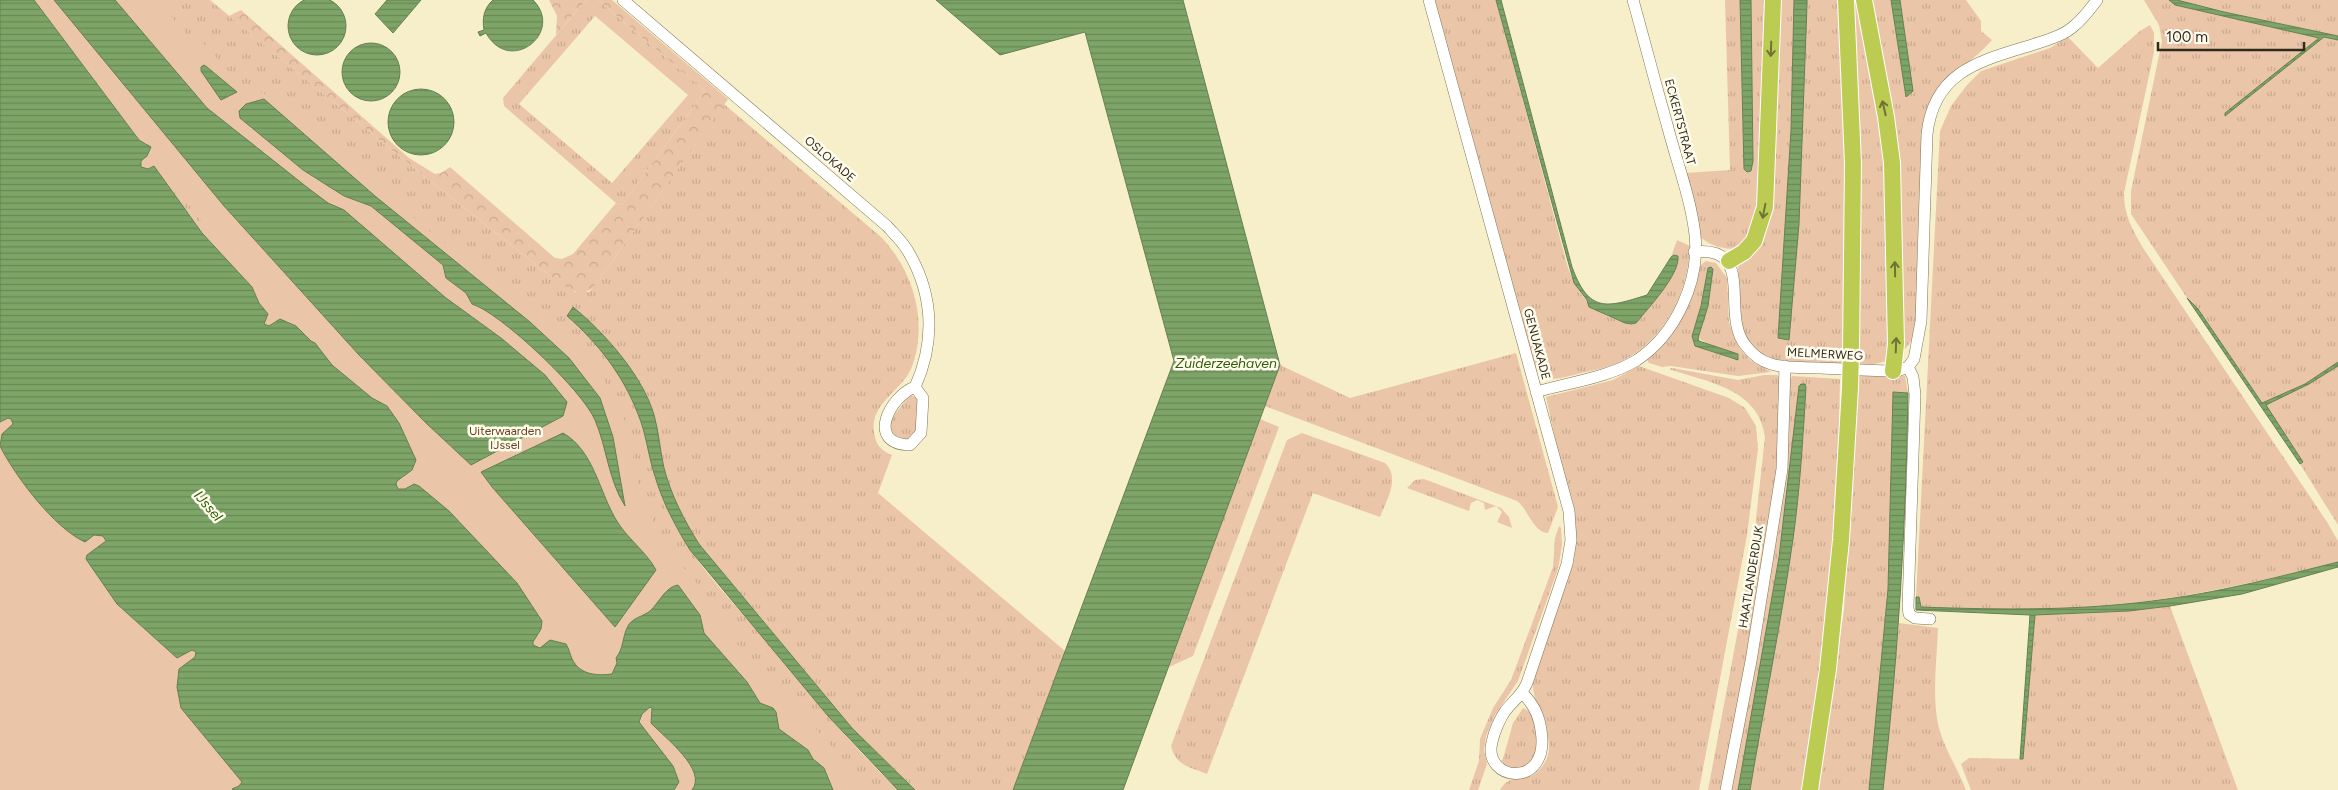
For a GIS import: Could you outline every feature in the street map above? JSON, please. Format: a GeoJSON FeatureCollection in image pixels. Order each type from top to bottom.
{"type":"FeatureCollection","features":[{"type":"Feature","properties":{"kind":"highway"},"geometry":{"type":"LineString","coordinates":[[1729,261],[1744,252],[1754,241],[1765,207],[1773,0]]}},
{"type":"Feature","properties":{"kind":"highway"},"geometry":{"type":"LineString","coordinates":[[1810,790],[1828,669],[1841,540],[1850,388],[1853,184],[1846,0]]}},
{"type":"Feature","properties":{"kind":"highway"},"geometry":{"type":"LineString","coordinates":[[1864,0],[1886,117],[1892,163],[1896,344],[1901,369]]}},
{"type":"Feature","properties":{"kind":"street","name":"OSLOKADE"},"geometry":{"type":"LineString","coordinates":[[623,0],[887,226],[909,252],[922,282],[930,311],[928,343],[923,369],[915,387],[904,391],[884,420],[884,431],[891,441],[899,444],[910,445],[921,433],[923,398],[915,387]]}},
{"type":"Feature","properties":{"kind":"street","name":"GENUAKADE"},"geometry":{"type":"LineString","coordinates":[[1429,0],[1569,511],[1571,540],[1567,564],[1522,693],[1503,714],[1490,747],[1494,763],[1502,770],[1520,774],[1534,768],[1542,754],[1540,723],[1533,705],[1522,693]]}},
{"type":"Feature","properties":{"kind":"street","name":"ECKERTSTRAAT"},"geometry":{"type":"LineString","coordinates":[[1633,0],[1688,203],[1695,235],[1694,252]]}},
{"type":"Feature","properties":{"kind":"street"},"geometry":{"type":"LineString","coordinates":[[1930,620],[1915,618],[1909,614],[1908,607],[1915,395],[1913,377],[1901,369],[1914,359],[1921,321],[1930,116],[1936,100],[1955,78],[1978,62],[2052,39],[2074,26],[2097,0]]}},
{"type":"Feature","properties":{"kind":"street"},"geometry":{"type":"LineString","coordinates":[[1536,392],[1620,369],[1651,349],[1678,315],[1691,279],[1694,252],[1712,251],[1729,261]]}},
{"type":"Feature","properties":{"kind":"street","name":"MELMERWEG"},"geometry":{"type":"LineString","coordinates":[[1729,261],[1734,277],[1735,323],[1742,340],[1761,360],[1785,366],[1901,369]]}},
{"type":"Feature","properties":{"kind":"street","name":"HAATLANDERDIJK"},"geometry":{"type":"LineString","coordinates":[[1726,790],[1751,661],[1782,469],[1785,366]]}},
{"type":"Feature","properties":{"kind":"green space"},"geometry":{"type":"Polygon","coordinates":[[[34,0],[210,0],[389,148],[549,275],[575,292],[589,292],[596,284],[724,104],[881,237],[893,251],[910,282],[918,316],[919,334],[911,369],[880,407],[876,416],[874,426],[877,443],[892,455],[878,493],[1065,651],[1013,790],[915,790],[852,728],[699,544],[683,517],[670,488],[649,401],[621,356],[597,329],[573,307],[567,316],[592,340],[614,367],[631,397],[644,430],[658,483],[667,508],[680,534],[696,559],[824,711],[898,790],[833,790],[398,489],[264,324],[267,318],[252,287],[202,233],[154,166],[148,169],[141,168],[141,161],[147,156],[147,143],[139,140],[34,0]]]}},
{"type":"Feature","properties":{"kind":"green space","name":"Uiterwaarden IJssel"},"geometry":{"type":"Polygon","coordinates":[[[35,0],[157,0],[188,36],[194,33],[244,88],[250,85],[286,107],[434,235],[540,315],[575,345],[596,369],[619,403],[628,431],[641,495],[660,535],[677,556],[682,566],[734,628],[730,636],[872,790],[654,790],[529,650],[264,324],[268,314],[259,303],[252,287],[160,167],[153,168],[147,166],[145,161],[147,143],[140,140],[35,0]]]}},
{"type":"Feature","properties":{"kind":"green space"},"geometry":{"type":"Polygon","coordinates":[[[549,0],[586,0],[556,35],[557,16],[549,0]]]}},
{"type":"Feature","properties":{"kind":"green space"},"geometry":{"type":"Polygon","coordinates":[[[586,0],[598,0],[705,91],[622,205],[616,203],[504,106],[503,98],[586,0]],[[595,16],[519,104],[612,183],[688,95],[595,16]]]}},
{"type":"Feature","properties":{"kind":"green space"},"geometry":{"type":"Polygon","coordinates":[[[598,0],[612,0],[728,99],[596,284],[585,292],[573,291],[549,275],[389,148],[229,16],[241,10],[409,158],[435,174],[441,173],[450,167],[555,258],[562,259],[573,254],[616,203],[622,205],[705,91],[598,0]]]}},
{"type":"Feature","properties":{"kind":"green space"},"geometry":{"type":"Polygon","coordinates":[[[1435,0],[1496,0],[1568,268],[1578,290],[1591,305],[1608,316],[1631,324],[1674,270],[1678,259],[1675,255],[1671,257],[1677,240],[1690,246],[1684,282],[1670,315],[1648,343],[1618,363],[1596,370],[1553,379],[1544,377],[1536,369],[1435,0]]]}},
{"type":"Feature","properties":{"kind":"green space"},"geometry":{"type":"Polygon","coordinates":[[[1725,0],[1740,0],[1744,169],[1747,172],[1751,171],[1753,161],[1751,0],[1767,0],[1765,171],[1756,231],[1736,249],[1708,243],[1700,237],[1685,173],[1730,170],[1725,0]]]}},
{"type":"Feature","properties":{"kind":"green space"},"geometry":{"type":"Polygon","coordinates":[[[1776,0],[1794,0],[1791,130],[1778,338],[1799,224],[1807,0],[1840,0],[1847,159],[1843,364],[1797,363],[1769,357],[1757,350],[1747,339],[1739,317],[1738,262],[1754,249],[1776,0]]]}},
{"type":"Feature","properties":{"kind":"green space"},"geometry":{"type":"Polygon","coordinates":[[[1851,0],[1891,0],[1906,97],[1905,34],[1900,0],[1966,0],[1981,21],[1981,31],[1992,40],[1943,86],[1935,96],[1924,120],[1917,251],[1917,326],[1911,341],[1900,354],[1884,362],[1867,365],[1858,365],[1851,0]]]}},
{"type":"Feature","properties":{"kind":"green space"},"geometry":{"type":"Polygon","coordinates":[[[2144,0],[2169,0],[2175,5],[2320,38],[2225,113],[2225,116],[2324,37],[2338,40],[2338,362],[2305,384],[2262,403],[2198,309],[2187,298],[2131,214],[2131,191],[2162,41],[2159,25],[2144,0]]]}},
{"type":"Feature","properties":{"kind":"green space"},"geometry":{"type":"Polygon","coordinates":[[[2177,0],[2338,0],[2338,36],[2224,12],[2177,0]]]}},
{"type":"Feature","properties":{"kind":"green space"},"geometry":{"type":"Polygon","coordinates":[[[2150,25],[2154,33],[2154,52],[2124,193],[2125,208],[2129,222],[2143,248],[2327,522],[2338,541],[2338,562],[2206,591],[2107,606],[2035,610],[1921,607],[1919,597],[1916,597],[1940,131],[1951,106],[1967,85],[1981,71],[2050,48],[2068,37],[2098,68],[2140,31],[2150,25]]]}},
{"type":"Feature","properties":{"kind":"green space"},"geometry":{"type":"Polygon","coordinates":[[[1706,261],[1716,263],[1727,278],[1729,323],[1740,349],[1750,360],[1771,372],[1738,376],[1671,366],[1662,367],[1649,363],[1647,359],[1670,335],[1683,315],[1687,307],[1695,275],[1706,261]],[[1707,274],[1701,306],[1692,336],[1695,346],[1735,360],[1698,338],[1711,289],[1707,274]]]}},
{"type":"Feature","properties":{"kind":"green space"},"geometry":{"type":"Polygon","coordinates":[[[1516,353],[1558,507],[1548,533],[1543,532],[1534,525],[1517,501],[1265,406],[1280,365],[1350,398],[1516,353]]]}},
{"type":"Feature","properties":{"kind":"green space"},"geometry":{"type":"Polygon","coordinates":[[[1639,366],[1729,398],[1745,408],[1756,426],[1758,449],[1747,535],[1699,790],[1500,790],[1509,781],[1525,778],[1535,773],[1541,768],[1547,758],[1548,736],[1533,691],[1533,680],[1574,561],[1573,503],[1563,475],[1546,397],[1613,380],[1639,366]]]}},
{"type":"Feature","properties":{"kind":"green space"},"geometry":{"type":"Polygon","coordinates":[[[2338,366],[2338,525],[2300,464],[2303,462],[2265,405],[2309,384],[2338,366]]]}},
{"type":"Feature","properties":{"kind":"green space"},"geometry":{"type":"Polygon","coordinates":[[[1669,369],[1738,380],[1764,375],[1777,375],[1780,378],[1780,442],[1769,537],[1723,790],[1708,790],[1752,555],[1765,437],[1761,421],[1753,408],[1742,398],[1715,384],[1669,369]]]}},
{"type":"Feature","properties":{"kind":"green space"},"geometry":{"type":"Polygon","coordinates":[[[1857,375],[1905,376],[1908,393],[1893,392],[1888,589],[1869,790],[1817,790],[1844,610],[1857,375]]]}},
{"type":"Feature","properties":{"kind":"green space"},"geometry":{"type":"Polygon","coordinates":[[[1792,376],[1840,379],[1838,472],[1829,608],[1802,790],[1750,790],[1795,526],[1804,432],[1799,386],[1788,488],[1765,639],[1738,790],[1730,790],[1754,663],[1789,382],[1792,376]]]}},
{"type":"Feature","properties":{"kind":"green space"},"geometry":{"type":"Polygon","coordinates":[[[910,395],[917,398],[917,431],[910,440],[891,437],[891,419],[910,395]]]}},
{"type":"Feature","properties":{"kind":"green space"},"geometry":{"type":"Polygon","coordinates":[[[0,400],[317,790],[0,790],[0,400]]]}},
{"type":"Feature","properties":{"kind":"green space"},"geometry":{"type":"Polygon","coordinates":[[[1260,419],[1279,427],[1193,656],[1169,667],[1260,419]]]}},
{"type":"Feature","properties":{"kind":"green space"},"geometry":{"type":"Polygon","coordinates":[[[1302,433],[1385,463],[1390,469],[1392,476],[1391,490],[1380,517],[1313,493],[1207,774],[1180,762],[1173,753],[1171,746],[1287,440],[1302,433]]]}},
{"type":"Feature","properties":{"kind":"green space"},"geometry":{"type":"Polygon","coordinates":[[[1424,479],[1496,506],[1485,510],[1484,503],[1477,500],[1471,503],[1469,511],[1407,488],[1415,480],[1424,479]]]}},
{"type":"Feature","properties":{"kind":"green space"},"geometry":{"type":"Polygon","coordinates":[[[1496,506],[1501,508],[1509,517],[1512,528],[1497,522],[1502,512],[1496,506]]]}},
{"type":"Feature","properties":{"kind":"green space"},"geometry":{"type":"Polygon","coordinates":[[[1559,526],[1561,528],[1562,545],[1558,569],[1518,681],[1495,715],[1486,736],[1484,750],[1487,764],[1478,790],[1469,790],[1479,761],[1480,739],[1493,708],[1511,680],[1553,567],[1555,538],[1559,526]]]}},
{"type":"Feature","properties":{"kind":"green space"},"geometry":{"type":"Polygon","coordinates":[[[2170,606],[2238,790],[1971,790],[1961,764],[1969,758],[2023,759],[2035,615],[2129,611],[2170,606]]]}},
{"type":"Feature","properties":{"kind":"green space"},"geometry":{"type":"Polygon","coordinates":[[[1899,623],[1938,628],[1935,680],[1937,720],[1945,746],[1966,790],[1883,790],[1899,623]]]}},
{"type":"Feature","properties":{"kind":"green space"},"geometry":{"type":"Polygon","coordinates":[[[1523,708],[1533,713],[1539,747],[1531,765],[1510,769],[1500,762],[1503,759],[1513,723],[1523,708]]]}},
{"type":"Feature","properties":{"kind":"water"},"geometry":{"type":"Polygon","coordinates":[[[317,-3],[328,-1],[338,5],[344,15],[346,26],[344,37],[338,47],[328,53],[317,55],[306,53],[296,47],[290,37],[288,26],[290,15],[296,5],[306,-1],[317,-3]]]}},
{"type":"Feature","properties":{"kind":"water","name":"IJssel"},"geometry":{"type":"Polygon","coordinates":[[[0,0],[34,0],[139,140],[151,147],[147,156],[141,161],[141,167],[148,169],[154,166],[202,233],[252,287],[259,303],[268,314],[264,324],[269,326],[280,319],[296,326],[315,343],[332,365],[372,398],[387,406],[399,423],[416,460],[412,470],[397,481],[398,489],[405,489],[414,484],[419,486],[449,511],[517,583],[542,621],[541,629],[533,645],[540,648],[550,640],[566,644],[575,664],[584,671],[601,675],[612,674],[617,663],[616,658],[630,623],[650,611],[669,589],[678,585],[700,615],[704,633],[747,682],[760,703],[773,708],[776,712],[779,729],[808,750],[813,759],[824,768],[833,790],[692,790],[695,782],[694,773],[682,754],[651,723],[652,708],[650,707],[642,714],[639,722],[673,766],[679,782],[674,790],[232,789],[239,786],[242,782],[181,708],[177,687],[179,669],[195,657],[196,652],[192,650],[177,658],[117,604],[86,559],[87,555],[106,541],[103,536],[94,535],[85,542],[61,525],[25,486],[0,446],[2,434],[13,424],[11,419],[8,418],[0,422],[0,0]]]}},
{"type":"Feature","properties":{"kind":"water"},"geometry":{"type":"Polygon","coordinates":[[[54,0],[115,0],[207,108],[328,203],[344,210],[446,298],[501,338],[545,375],[567,402],[563,416],[471,465],[426,423],[359,355],[224,206],[54,0]]]}},
{"type":"Feature","properties":{"kind":"water"},"geometry":{"type":"Polygon","coordinates":[[[387,0],[421,0],[393,33],[375,14],[387,0]]]}},
{"type":"Feature","properties":{"kind":"water"},"geometry":{"type":"Polygon","coordinates":[[[493,0],[533,0],[541,12],[543,25],[539,36],[530,45],[520,50],[508,50],[496,45],[486,33],[480,36],[478,32],[484,30],[483,21],[486,10],[493,0]]]}},
{"type":"Feature","properties":{"kind":"water","name":"Zuiderzeehaven"},"geometry":{"type":"Polygon","coordinates":[[[936,0],[1183,0],[1280,365],[1123,790],[1013,790],[1174,361],[1085,32],[1000,55],[936,0]]]}},
{"type":"Feature","properties":{"kind":"water"},"geometry":{"type":"Polygon","coordinates":[[[1496,0],[1501,0],[1572,267],[1585,293],[1592,300],[1610,304],[1647,295],[1671,257],[1674,255],[1678,256],[1677,264],[1669,282],[1636,323],[1625,323],[1589,307],[1587,300],[1574,283],[1496,0]]]}},
{"type":"Feature","properties":{"kind":"water"},"geometry":{"type":"Polygon","coordinates":[[[1740,0],[1751,0],[1753,161],[1751,171],[1747,172],[1744,169],[1740,0]]]}},
{"type":"Feature","properties":{"kind":"water"},"geometry":{"type":"Polygon","coordinates":[[[1794,0],[1807,0],[1807,4],[1799,224],[1789,340],[1778,338],[1791,130],[1794,0]]]}},
{"type":"Feature","properties":{"kind":"water"},"geometry":{"type":"Polygon","coordinates":[[[1891,0],[1900,0],[1913,91],[1906,97],[1891,0]]]}},
{"type":"Feature","properties":{"kind":"water"},"geometry":{"type":"Polygon","coordinates":[[[2169,0],[2177,0],[2338,36],[2338,40],[2324,37],[2225,116],[2225,113],[2319,38],[2175,5],[2169,0]]]}},
{"type":"Feature","properties":{"kind":"water"},"geometry":{"type":"Polygon","coordinates":[[[365,43],[377,43],[392,51],[400,66],[400,78],[392,93],[377,101],[365,101],[350,93],[342,78],[342,66],[350,51],[365,43]]]}},
{"type":"Feature","properties":{"kind":"water"},"geometry":{"type":"Polygon","coordinates":[[[204,65],[237,92],[221,100],[201,71],[201,67],[204,65]]]}},
{"type":"Feature","properties":{"kind":"water"},"geometry":{"type":"Polygon","coordinates":[[[414,89],[428,89],[440,94],[449,103],[454,115],[452,135],[445,146],[428,155],[414,155],[402,150],[393,141],[388,129],[388,115],[393,103],[402,94],[414,89]]]}},
{"type":"Feature","properties":{"kind":"water"},"geometry":{"type":"Polygon","coordinates":[[[264,99],[375,196],[530,322],[569,358],[600,398],[613,437],[625,506],[611,474],[595,420],[575,391],[540,354],[520,337],[485,310],[472,304],[466,293],[446,278],[443,265],[371,206],[344,196],[303,170],[240,118],[239,111],[246,104],[264,99]]]}},
{"type":"Feature","properties":{"kind":"water"},"geometry":{"type":"Polygon","coordinates":[[[1711,267],[1713,269],[1708,306],[1698,338],[1699,341],[1738,354],[1738,360],[1695,346],[1692,336],[1701,306],[1708,268],[1711,267]]]}},
{"type":"Feature","properties":{"kind":"water"},"geometry":{"type":"Polygon","coordinates":[[[2187,298],[2198,309],[2262,403],[2305,384],[2338,362],[2338,366],[2309,384],[2266,405],[2303,462],[2300,464],[2187,298]]]}},
{"type":"Feature","properties":{"kind":"water"},"geometry":{"type":"Polygon","coordinates":[[[573,307],[597,329],[621,356],[632,370],[649,400],[670,488],[683,517],[699,544],[852,728],[915,790],[898,790],[828,716],[690,550],[674,522],[661,493],[643,429],[632,400],[617,373],[599,349],[567,316],[573,307]]]}},
{"type":"Feature","properties":{"kind":"water"},"geometry":{"type":"Polygon","coordinates":[[[1805,384],[1806,387],[1798,501],[1793,539],[1750,790],[1738,790],[1779,557],[1799,386],[1805,384]]]}},
{"type":"Feature","properties":{"kind":"water"},"geometry":{"type":"Polygon","coordinates":[[[1893,392],[1908,393],[1900,592],[1883,790],[1869,790],[1888,589],[1893,392]]]}},
{"type":"Feature","properties":{"kind":"water"},"geometry":{"type":"Polygon","coordinates":[[[563,433],[582,450],[594,471],[615,518],[656,570],[615,627],[481,472],[563,433]]]}},
{"type":"Feature","properties":{"kind":"water"},"geometry":{"type":"Polygon","coordinates":[[[2338,562],[2338,567],[2242,594],[2129,611],[2035,615],[2023,759],[2020,759],[2030,615],[1916,610],[1916,597],[1919,597],[1921,607],[1952,608],[2044,609],[2137,603],[2189,596],[2275,578],[2338,562]]]}}]}
